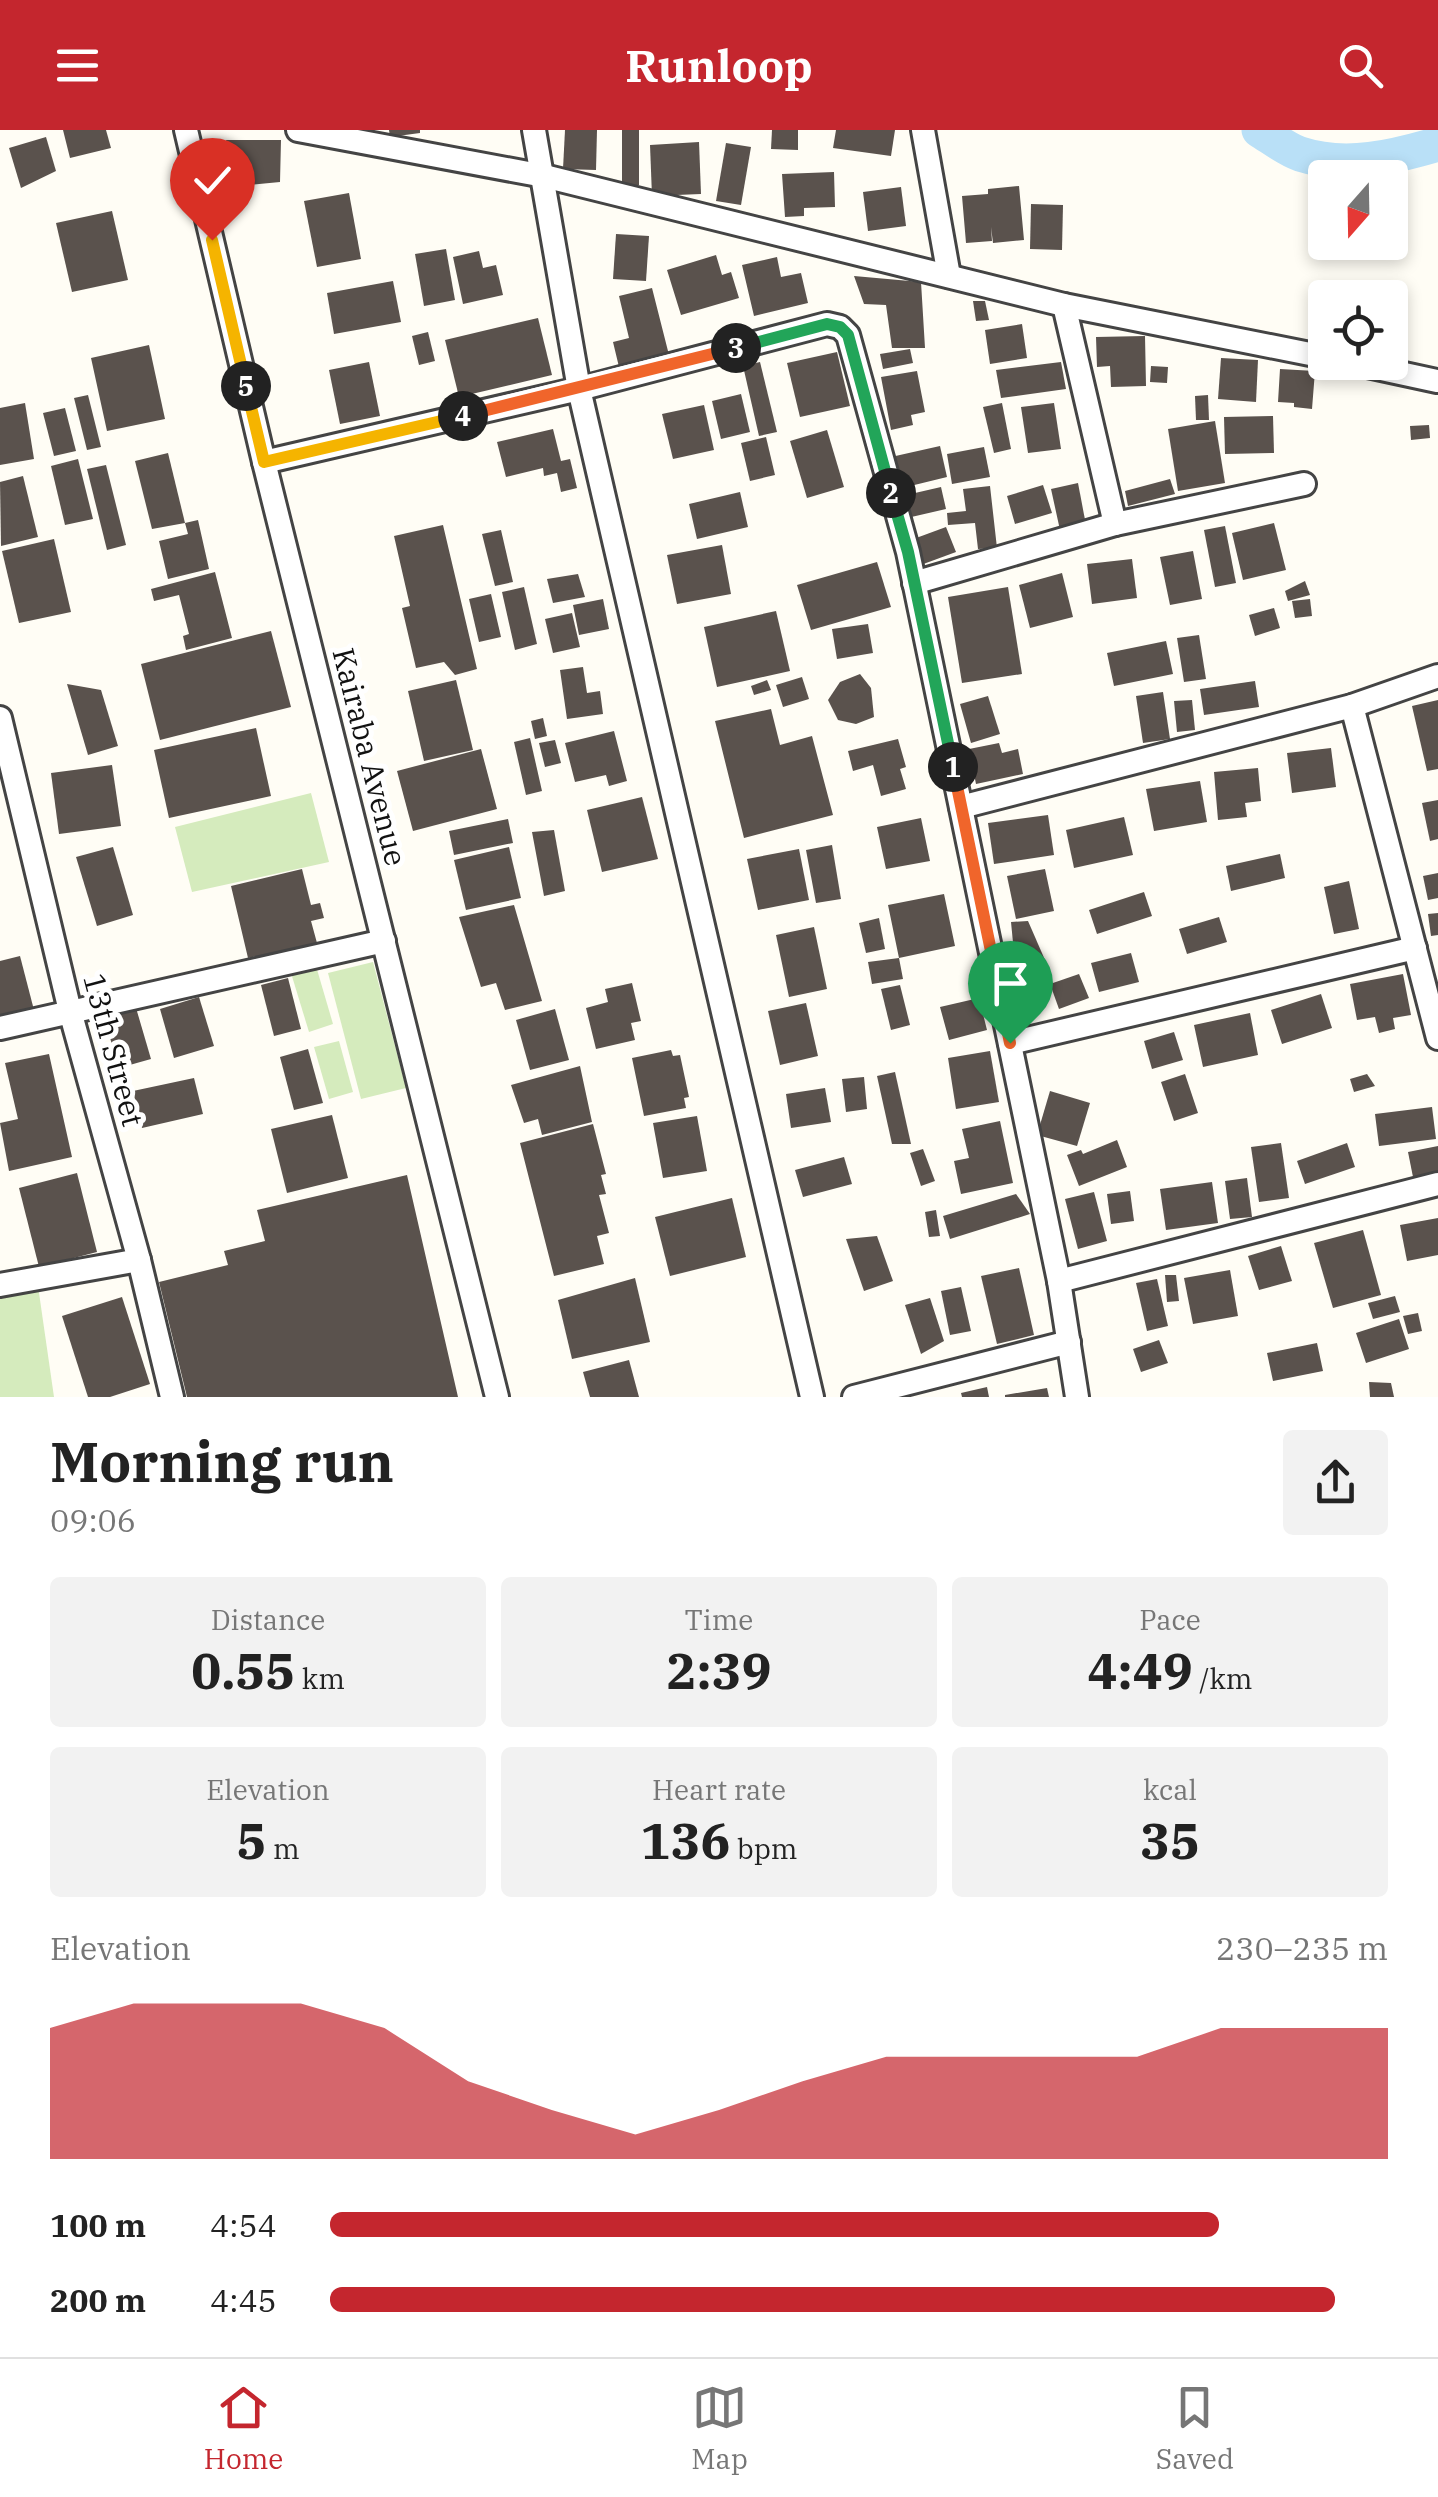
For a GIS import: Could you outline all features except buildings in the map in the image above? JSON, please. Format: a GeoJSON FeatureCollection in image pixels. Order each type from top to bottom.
{"type":"FeatureCollection","features":[{"type":"Feature","properties":{"kind":"street","name":"Kairaba Avenue"},"geometry":{"type":"LineString","coordinates":[[186,130],[264,462],[497,1397]]}},
{"type":"Feature","properties":{"kind":"street"},"geometry":{"type":"LineString","coordinates":[[298,130],[544,176],[1064,305],[1308,355]]}},
{"type":"Feature","properties":{"kind":"street"},"geometry":{"type":"LineString","coordinates":[[534,130],[579,389],[812,1397]]}},
{"type":"Feature","properties":{"kind":"street"},"geometry":{"type":"LineString","coordinates":[[924,130],[949,276]]}},
{"type":"Feature","properties":{"kind":"street"},"geometry":{"type":"LineString","coordinates":[[1064,305],[1115,524]]}},
{"type":"Feature","properties":{"kind":"street"},"geometry":{"type":"LineString","coordinates":[[264,462],[579,389],[827,324],[840,327],[848,335],[914,583],[1059,1281],[1077,1397]]}},
{"type":"Feature","properties":{"kind":"street"},"geometry":{"type":"LineString","coordinates":[[1408,375],[1437,381]]}},
{"type":"Feature","properties":{"kind":"street"},"geometry":{"type":"LineString","coordinates":[[914,583],[1115,524],[1304,484]]}},
{"type":"Feature","properties":{"kind":"street"},"geometry":{"type":"LineString","coordinates":[[962,807],[1352,706],[1438,676]]}},
{"type":"Feature","properties":{"kind":"street"},"geometry":{"type":"LineString","coordinates":[[1352,706],[1438,1038]]}},
{"type":"Feature","properties":{"kind":"street","name":"13th Street"},"geometry":{"type":"LineString","coordinates":[[0,718],[70,1011],[140,1260],[172,1397]]}},
{"type":"Feature","properties":{"kind":"street"},"geometry":{"type":"LineString","coordinates":[[0,1028],[384,941]]}},
{"type":"Feature","properties":{"kind":"street"},"geometry":{"type":"LineString","coordinates":[[1010,1043],[1415,948]]}},
{"type":"Feature","properties":{"kind":"street"},"geometry":{"type":"LineString","coordinates":[[1059,1281],[1438,1184]]}},
{"type":"Feature","properties":{"kind":"street"},"geometry":{"type":"LineString","coordinates":[[0,1285],[140,1260]]}},
{"type":"Feature","properties":{"kind":"street"},"geometry":{"type":"LineString","coordinates":[[854,1397],[1068,1342]]}},
{"type":"Feature","properties":{"kind":"green space"},"geometry":{"type":"Polygon","coordinates":[[[311,793],[329,862],[192,892],[175,827],[311,793]]]}},
{"type":"Feature","properties":{"kind":"green space"},"geometry":{"type":"Polygon","coordinates":[[[373,962],[406,1088],[361,1099],[328,973],[373,962]]]}},
{"type":"Feature","properties":{"kind":"green space"},"geometry":{"type":"Polygon","coordinates":[[[316,966],[333,1024],[309,1032],[291,973],[316,966]]]}},
{"type":"Feature","properties":{"kind":"green space"},"geometry":{"type":"Polygon","coordinates":[[[339,1041],[353,1092],[329,1099],[314,1047],[339,1041]]]}},
{"type":"Feature","properties":{"kind":"green space"},"geometry":{"type":"Polygon","coordinates":[[[38,1286],[54,1397],[0,1397],[0,1294],[38,1286]]]}},
{"type":"Feature","properties":{"kind":"waterway"},"geometry":{"type":"LineString","coordinates":[[1259,130],[1300,154],[1335,161],[1387,157],[1438,144]]}},
{"type":"Feature","properties":{"kind":"route"},"geometry":{"type":"LineString","coordinates":[[212,240],[264,462],[579,389],[827,324],[840,327],[848,335],[908,552],[1010,1043]]}}]}
